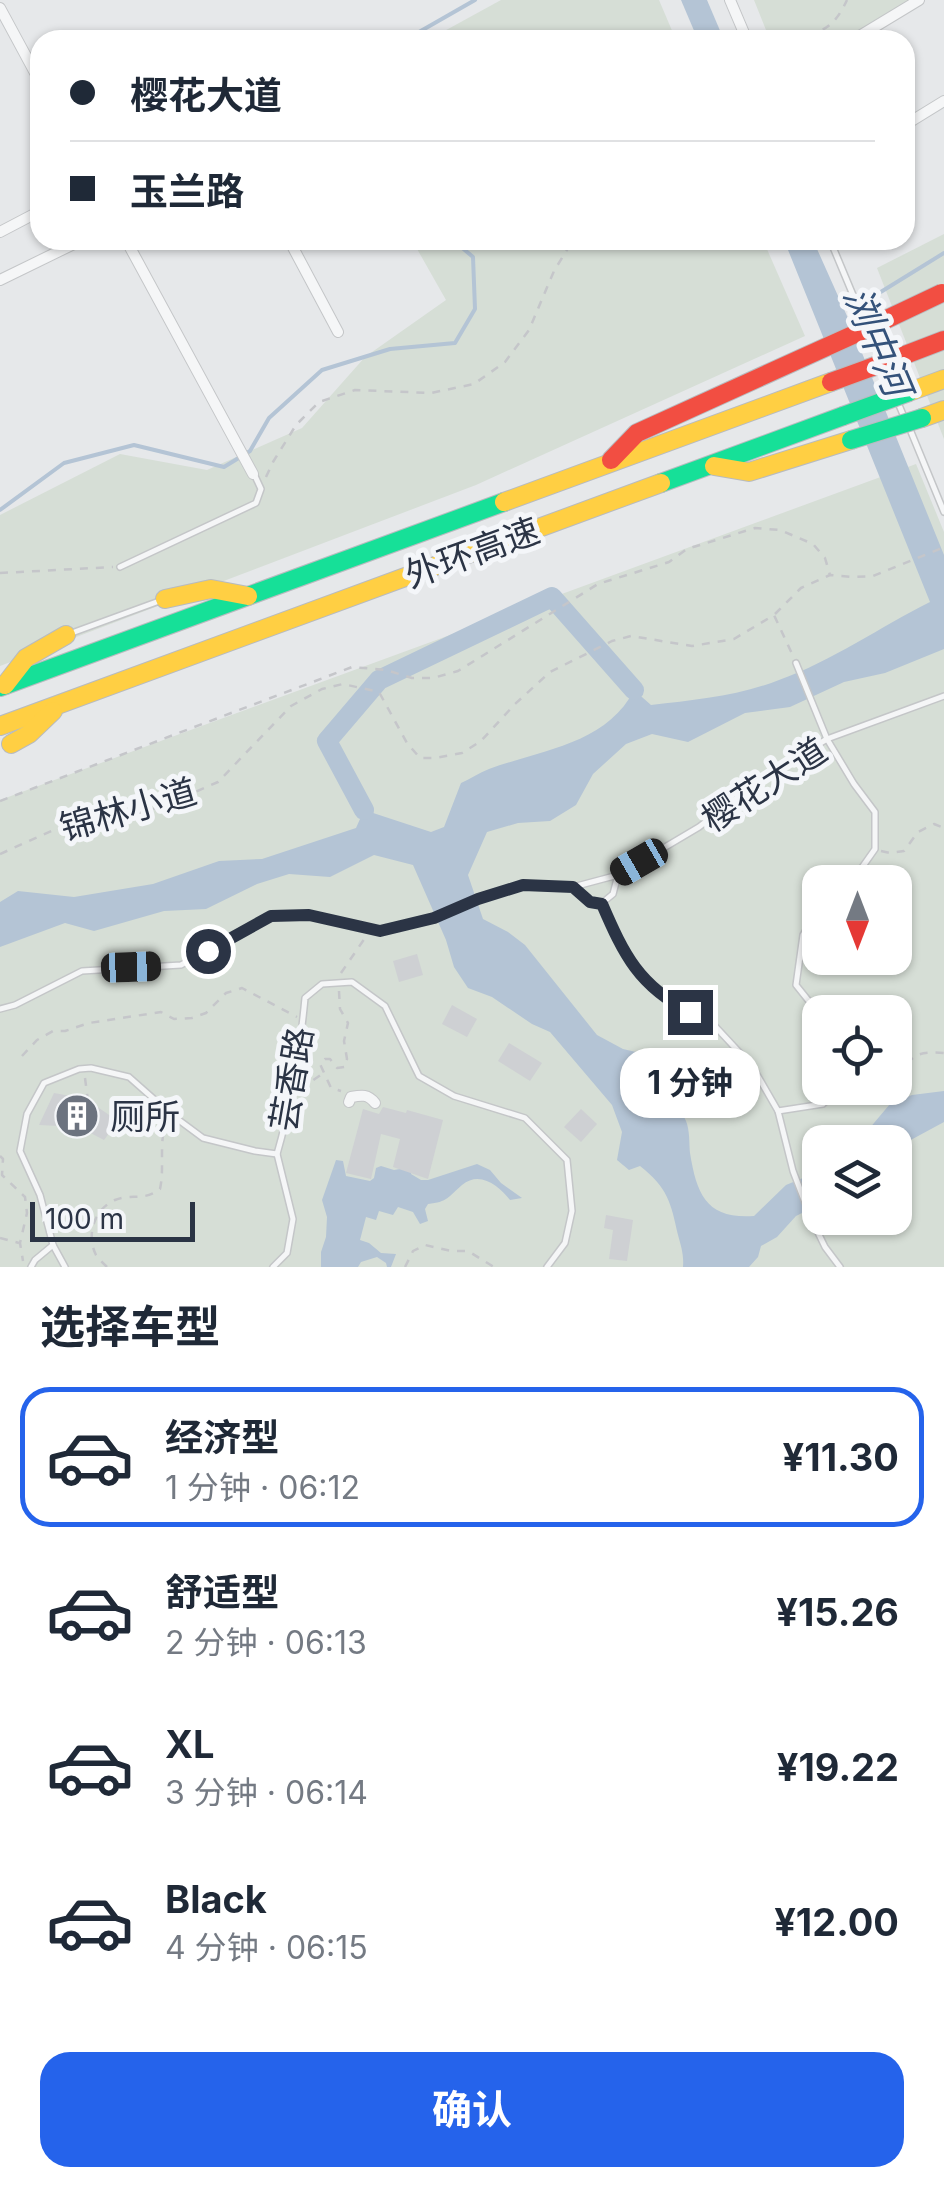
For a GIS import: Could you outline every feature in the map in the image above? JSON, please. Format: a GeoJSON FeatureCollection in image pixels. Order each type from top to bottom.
{"type":"FeatureCollection","features":[{"type":"Feature","properties":{"kind":"highway"},"geometry":{"type":"LineString","coordinates":[[608,464],[636,434],[944,292]]}},
{"type":"Feature","properties":{"kind":"highway","name":"外环高速"},"geometry":{"type":"LineString","coordinates":[[2,686],[944,340]]}},
{"type":"Feature","properties":{"kind":"highway","name":"外环高速"},"geometry":{"type":"LineString","coordinates":[[0,726],[944,379]]}},
{"type":"Feature","properties":{"kind":"highway"},"geometry":{"type":"LineString","coordinates":[[708,466],[749,472],[944,410]]}},
{"type":"Feature","properties":{"kind":"highway"},"geometry":{"type":"LineString","coordinates":[[164,599],[211,588],[248,596]]}},
{"type":"Feature","properties":{"kind":"highway"},"geometry":{"type":"LineString","coordinates":[[2,686],[26,658],[66,635]]}},
{"type":"Feature","properties":{"kind":"highway"},"geometry":{"type":"LineString","coordinates":[[5,748],[29,734],[60,704]]}},
{"type":"Feature","properties":{"kind":"street"},"geometry":{"type":"LineString","coordinates":[[730,0],[743,30]]}},
{"type":"Feature","properties":{"kind":"street"},"geometry":{"type":"LineString","coordinates":[[870,30],[919,0]]}},
{"type":"Feature","properties":{"kind":"street"},"geometry":{"type":"LineString","coordinates":[[0,8],[30,64]]}},
{"type":"Feature","properties":{"kind":"street"},"geometry":{"type":"LineString","coordinates":[[915,120],[944,101]]}},
{"type":"Feature","properties":{"kind":"street"},"geometry":{"type":"LineString","coordinates":[[0,232],[30,216]]}},
{"type":"Feature","properties":{"kind":"street"},"geometry":{"type":"LineString","coordinates":[[0,280],[62,250]]}},
{"type":"Feature","properties":{"kind":"street"},"geometry":{"type":"LineString","coordinates":[[131,250],[253,474]]}},
{"type":"Feature","properties":{"kind":"street"},"geometry":{"type":"LineString","coordinates":[[294,250],[338,332]]}},
{"type":"Feature","properties":{"kind":"street"},"geometry":{"type":"LineString","coordinates":[[350,1100],[364,1095],[375,1103]]}},
{"type":"Feature","properties":{"kind":"lane"},"geometry":{"type":"LineString","coordinates":[[834,250],[944,512]]}},
{"type":"Feature","properties":{"kind":"lane"},"geometry":{"type":"LineString","coordinates":[[120,567],[256,503],[261,488],[253,474]]}},
{"type":"Feature","properties":{"kind":"lane"},"geometry":{"type":"LineString","coordinates":[[66,635],[164,599]]}},
{"type":"Feature","properties":{"kind":"lane"},"geometry":{"type":"LineString","coordinates":[[796,663],[827,740],[875,812],[875,849],[864,865]]}},
{"type":"Feature","properties":{"kind":"lane","name":"樱花大道"},"geometry":{"type":"LineString","coordinates":[[618,875],[699,827],[761,779],[827,740],[944,696]]}},
{"type":"Feature","properties":{"kind":"lane"},"geometry":{"type":"LineString","coordinates":[[0,1009],[14,1006],[82,972],[181,965],[271,916],[309,915],[380,931],[434,918],[523,885],[573,887],[618,875],[613,894],[602,904]]}},
{"type":"Feature","properties":{"kind":"lane"},"geometry":{"type":"LineString","coordinates":[[573,887],[590,902],[602,904]]}},
{"type":"Feature","properties":{"kind":"lane"},"geometry":{"type":"LineString","coordinates":[[602,904],[619,944],[638,974],[668,1001],[712,1024],[752,1066],[778,1111],[793,1170],[811,1218],[840,1267]]}},
{"type":"Feature","properties":{"kind":"lane"},"geometry":{"type":"LineString","coordinates":[[802,935],[796,985],[804,995]]}},
{"type":"Feature","properties":{"kind":"lane"},"geometry":{"type":"LineString","coordinates":[[341,982],[352,982],[385,1006],[418,1076],[454,1096],[525,1118],[566,1160],[572,1211],[566,1243],[547,1267]]}},
{"type":"Feature","properties":{"kind":"lane","name":"芸香路"},"geometry":{"type":"LineString","coordinates":[[91,1068],[129,1076],[203,1138],[278,1154],[294,1086],[305,998],[322,984],[341,982]]}},
{"type":"Feature","properties":{"kind":"lane"},"geometry":{"type":"LineString","coordinates":[[65,1267],[53,1246],[40,1195],[20,1151],[26,1114],[44,1084],[91,1068]]}},
{"type":"Feature","properties":{"kind":"lane"},"geometry":{"type":"LineString","coordinates":[[778,1111],[817,1105]]}},
{"type":"Feature","properties":{"kind":"lane"},"geometry":{"type":"LineString","coordinates":[[274,1267],[287,1254],[292,1220],[278,1154]]}},
{"type":"Feature","properties":{"kind":"lane"},"geometry":{"type":"LineString","coordinates":[[28,1267],[53,1246]]}},
{"type":"Feature","properties":{"kind":"path"},"geometry":{"type":"LineString","coordinates":[[823,30],[842,12],[847,0]]}},
{"type":"Feature","properties":{"kind":"path"},"geometry":{"type":"LineString","coordinates":[[261,488],[296,424],[319,402],[355,390],[430,393],[474,384],[504,362],[529,330],[566,250]]}},
{"type":"Feature","properties":{"kind":"path"},"geometry":{"type":"LineString","coordinates":[[0,801],[352,668],[386,670],[412,678],[433,678],[458,671],[598,584],[755,528],[780,530],[813,544],[825,558],[830,575]]}},
{"type":"Feature","properties":{"kind":"path"},"geometry":{"type":"LineString","coordinates":[[796,663],[774,615],[801,588],[830,575],[873,576],[943,551]]}},
{"type":"Feature","properties":{"kind":"path"},"geometry":{"type":"LineString","coordinates":[[0,573],[120,567]]}},
{"type":"Feature","properties":{"kind":"path","name":"锦林小道"},"geometry":{"type":"LineString","coordinates":[[0,854],[65,825],[114,820],[164,806],[218,782],[290,706],[322,690],[343,684],[379,692],[407,744],[420,758],[435,758],[462,753],[481,741],[550,672],[612,641],[631,636],[692,646],[734,639],[774,615]]}},
{"type":"Feature","properties":{"kind":"path"},"geometry":{"type":"LineString","coordinates":[[875,849],[890,853],[904,850],[918,832],[934,824],[944,828]]}},
{"type":"Feature","properties":{"kind":"path"},"geometry":{"type":"LineString","coordinates":[[350,1100],[341,1090],[331,1088],[320,1064],[330,1060],[337,1068],[345,1067],[348,1023],[338,995],[341,971],[370,929]]}},
{"type":"Feature","properties":{"kind":"path"},"geometry":{"type":"LineString","coordinates":[[22,1056],[52,1031],[65,1032],[88,1023],[161,1012],[174,1019],[192,1018],[206,1013],[226,994],[242,988],[294,1017],[303,1018]]}},
{"type":"Feature","properties":{"kind":"path"},"geometry":{"type":"LineString","coordinates":[[912,1056],[926,1052],[944,1054]]}},
{"type":"Feature","properties":{"kind":"path"},"geometry":{"type":"LineString","coordinates":[[88,1101],[85,1078],[91,1068]]}},
{"type":"Feature","properties":{"kind":"path"},"geometry":{"type":"LineString","coordinates":[[294,1086],[306,1085],[323,1073]]}},
{"type":"Feature","properties":{"kind":"path"},"geometry":{"type":"LineString","coordinates":[[107,1267],[96,1254],[91,1234],[96,1215],[112,1201],[149,1197],[160,1189],[164,1126],[172,1115]]}},
{"type":"Feature","properties":{"kind":"path"},"geometry":{"type":"LineString","coordinates":[[23,1158],[1,1158],[1,1175],[25,1197],[27,1212],[20,1243],[28,1267]]}},
{"type":"Feature","properties":{"kind":"path"},"geometry":{"type":"LineString","coordinates":[[0,1238],[20,1243]]}},
{"type":"Feature","properties":{"kind":"path"},"geometry":{"type":"LineString","coordinates":[[404,1267],[414,1251],[425,1246],[468,1252],[494,1267]]}},
{"type":"Feature","properties":{"kind":"shaded area"},"geometry":{"type":"Polygon","coordinates":[[[501,0],[659,0],[672,30],[446,30],[501,0]]]}},
{"type":"Feature","properties":{"kind":"shaded area"},"geometry":{"type":"Polygon","coordinates":[[[754,0],[916,0],[860,30],[766,30],[754,0]]]}},
{"type":"Feature","properties":{"kind":"shaded area"},"geometry":{"type":"Polygon","coordinates":[[[944,234],[944,439],[877,268],[944,234]]]}},
{"type":"Feature","properties":{"kind":"shaded area"},"geometry":{"type":"Polygon","coordinates":[[[418,250],[767,250],[805,336],[476,485],[0,666],[0,515],[120,454],[207,470],[302,428],[365,357],[446,300],[418,250]]]}},
{"type":"Feature","properties":{"kind":"shaded area"},"geometry":{"type":"Polygon","coordinates":[[[916,464],[944,532],[944,1267],[0,1267],[0,800],[916,464]]]}},
{"type":"Feature","properties":{"kind":"water"},"geometry":{"type":"Polygon","coordinates":[[[681,0],[707,0],[720,30],[694,30],[681,0]]]}},
{"type":"Feature","properties":{"kind":"water"},"geometry":{"type":"Polygon","coordinates":[[[788,250],[817,250],[944,555],[944,649],[885,673],[844,682],[790,707],[745,713],[688,742],[652,734],[626,744],[593,774],[576,805],[550,821],[518,823],[487,832],[468,875],[483,919],[525,945],[597,1035],[640,1053],[637,1068],[648,1079],[635,1091],[641,1096],[660,1081],[681,1112],[688,1129],[696,1181],[707,1202],[725,1213],[754,1216],[786,1185],[802,1178],[802,1213],[777,1237],[761,1246],[749,1267],[683,1267],[667,1197],[640,1166],[629,1170],[617,1160],[622,1132],[612,1105],[550,1032],[492,997],[468,988],[454,967],[413,865],[374,855],[330,877],[289,874],[257,884],[206,909],[164,911],[94,931],[65,923],[0,947],[0,902],[18,891],[74,897],[153,884],[219,861],[262,859],[356,828],[364,810],[431,832],[444,827],[461,783],[489,769],[590,734],[622,708],[634,690],[651,705],[716,697],[764,685],[818,663],[930,602],[788,250]]]}},
{"type":"Feature","properties":{"kind":"water"},"geometry":{"type":"Polygon","coordinates":[[[944,1091],[944,1122],[912,1139],[912,1125],[872,1125],[889,1105],[912,1105],[912,1095],[944,1091]]]}},
{"type":"Feature","properties":{"kind":"water"},"geometry":{"type":"Polygon","coordinates":[[[336,1160],[343,1161],[346,1176],[370,1181],[381,1166],[394,1170],[412,1167],[411,1174],[428,1180],[477,1164],[490,1170],[522,1198],[510,1200],[495,1185],[476,1179],[444,1200],[428,1204],[428,1221],[420,1224],[413,1212],[398,1207],[393,1215],[379,1211],[376,1220],[366,1217],[360,1240],[381,1253],[396,1254],[391,1267],[377,1257],[361,1262],[358,1267],[321,1267],[327,1217],[322,1200],[336,1160]]]}},
{"type":"Feature","properties":{"kind":"building"},"geometry":{"type":"Polygon","coordinates":[[[417,954],[423,975],[399,982],[393,961],[417,954]]]}},
{"type":"Feature","properties":{"kind":"building"},"geometry":{"type":"Polygon","coordinates":[[[452,1005],[477,1019],[467,1037],[442,1024],[452,1005]]]}},
{"type":"Feature","properties":{"kind":"building"},"geometry":{"type":"Polygon","coordinates":[[[509,1043],[542,1063],[530,1081],[498,1061],[509,1043]]]}},
{"type":"Feature","properties":{"kind":"building","name":"厕所"},"geometry":{"type":"Polygon","coordinates":[[[54,1093],[81,1098],[91,1110],[96,1106],[118,1121],[104,1140],[79,1127],[39,1125],[54,1093]]]}},
{"type":"Feature","properties":{"kind":"building"},"geometry":{"type":"Polygon","coordinates":[[[383,1107],[443,1120],[428,1179],[393,1167],[400,1139],[381,1134],[371,1179],[346,1173],[363,1109],[379,1114],[383,1107]]]}},
{"type":"Feature","properties":{"kind":"building"},"geometry":{"type":"Polygon","coordinates":[[[581,1109],[597,1124],[581,1142],[564,1127],[581,1109]]]}},
{"type":"Feature","properties":{"kind":"building"},"geometry":{"type":"Polygon","coordinates":[[[606,1215],[633,1220],[627,1261],[609,1259],[613,1230],[604,1228],[606,1215]]]}},
{"type":"Feature","properties":{"kind":"waterway"},"geometry":{"type":"LineString","coordinates":[[422,30],[475,0]]}},
{"type":"Feature","properties":{"kind":"waterway"},"geometry":{"type":"LineString","coordinates":[[0,510],[64,463],[134,445],[224,467],[250,451],[269,418],[322,370],[390,349],[455,343],[475,309],[473,257],[465,250]]}},
{"type":"Feature","properties":{"kind":"waterway","name":"浏中河"},"geometry":{"type":"LineString","coordinates":[[871,298],[944,253]]}},
{"type":"Feature","properties":{"kind":"waterway"},"geometry":{"type":"LineString","coordinates":[[364,810],[327,741],[379,680],[552,597],[634,690]]}},
{"type":"Feature","properties":{"kind":"traffic: fast"},"geometry":{"type":"LineString","coordinates":[[843,416],[909,392]]}},
{"type":"Feature","properties":{"kind":"traffic: fast"},"geometry":{"type":"LineString","coordinates":[[661,483],[843,416]]}},
{"type":"Feature","properties":{"kind":"traffic: fast"},"geometry":{"type":"LineString","coordinates":[[851,440],[922,418]]}},
{"type":"Feature","properties":{"kind":"traffic: fast"},"geometry":{"type":"LineString","coordinates":[[0,687],[504,502]]}},
{"type":"Feature","properties":{"kind":"traffic: slow"},"geometry":{"type":"LineString","coordinates":[[909,392],[944,379]]}},
{"type":"Feature","properties":{"kind":"traffic: slow"},"geometry":{"type":"LineString","coordinates":[[504,502],[831,382]]}},
{"type":"Feature","properties":{"kind":"traffic: slow"},"geometry":{"type":"LineString","coordinates":[[922,418],[944,410]]}},
{"type":"Feature","properties":{"kind":"traffic: slow"},"geometry":{"type":"LineString","coordinates":[[714,466],[749,472],[851,440]]}},
{"type":"Feature","properties":{"kind":"traffic: slow"},"geometry":{"type":"LineString","coordinates":[[0,726],[661,483]]}},
{"type":"Feature","properties":{"kind":"traffic: slow"},"geometry":{"type":"LineString","coordinates":[[165,599],[211,589],[248,596]]}},
{"type":"Feature","properties":{"kind":"traffic: slow"},"geometry":{"type":"LineString","coordinates":[[5,685],[26,658],[66,635]]}},
{"type":"Feature","properties":{"kind":"traffic: slow"},"geometry":{"type":"LineString","coordinates":[[11,744],[29,734],[53,711]]}},
{"type":"Feature","properties":{"kind":"traffic: jam"},"geometry":{"type":"LineString","coordinates":[[866,329],[942,293]]}},
{"type":"Feature","properties":{"kind":"traffic: jam"},"geometry":{"type":"LineString","coordinates":[[611,460],[637,433],[866,329]]}},
{"type":"Feature","properties":{"kind":"traffic: jam"},"geometry":{"type":"LineString","coordinates":[[897,358],[944,340]]}},
{"type":"Feature","properties":{"kind":"traffic: jam"},"geometry":{"type":"LineString","coordinates":[[831,382],[897,358]]}},
{"type":"Feature","properties":{"kind":"place","name":"厕所"},"geometry":{"type":"Point","coordinates":[77,1116]}},
{"type":"Feature","properties":{"kind":"route"},"geometry":{"type":"LineString","coordinates":[[208,951],[271,916],[309,915],[380,931],[434,918],[523,885],[573,887],[590,902],[602,904],[619,944],[638,974],[668,1001],[690,1012]]}}]}
